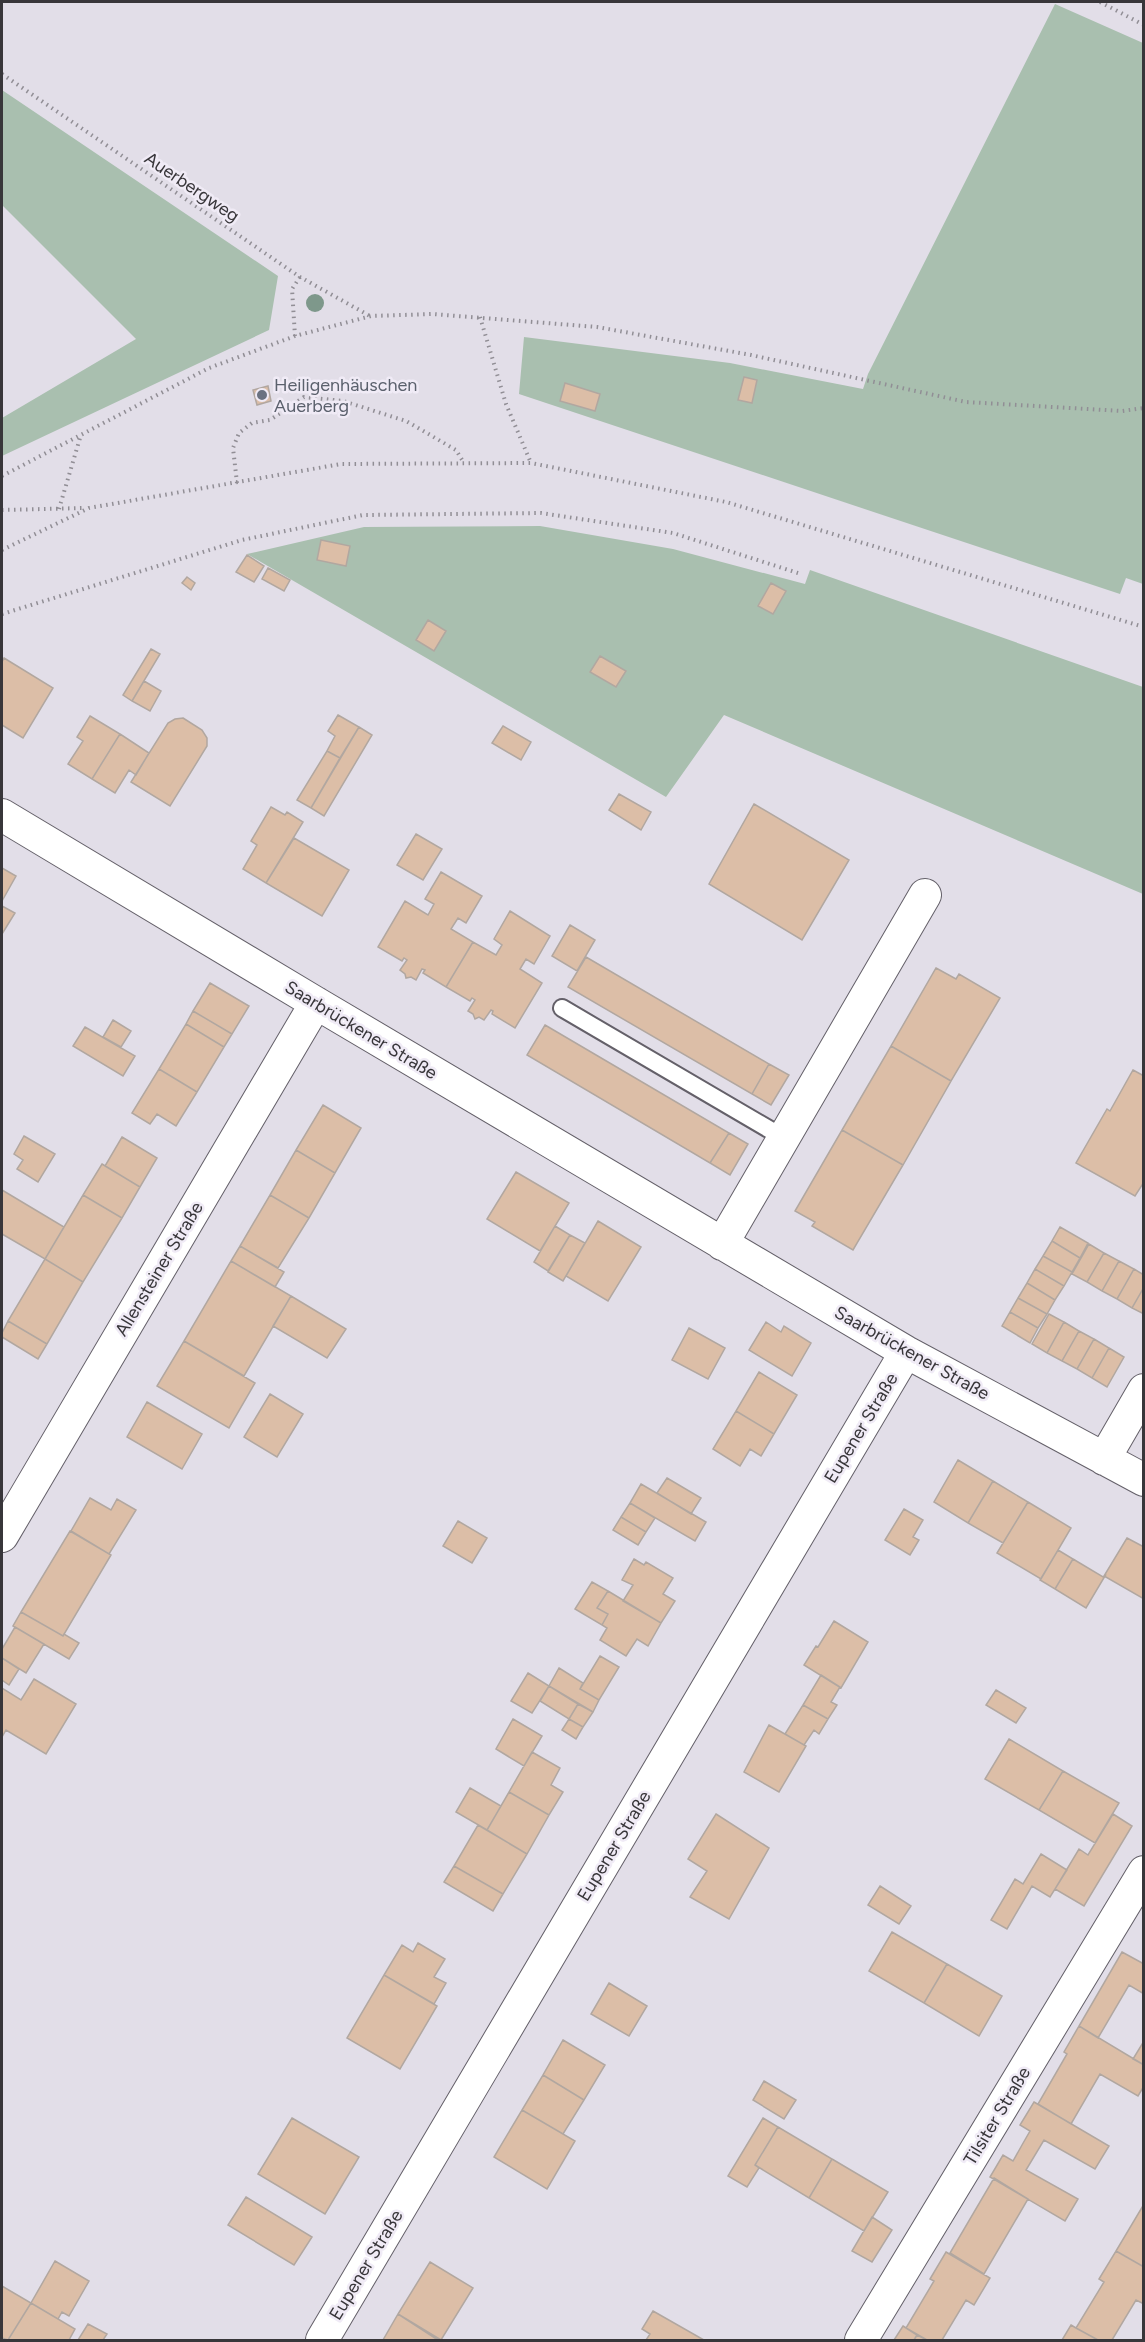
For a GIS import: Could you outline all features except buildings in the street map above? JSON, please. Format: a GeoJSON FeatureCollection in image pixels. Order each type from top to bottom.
{"type":"FeatureCollection","features":[{"type":"Feature","properties":{"kind":"street","name":"Saarbrückener Straße"},"geometry":{"type":"LineString","coordinates":[[2,814],[316,1003],[906,1352],[1143,1480]]}},
{"type":"Feature","properties":{"kind":"street"},"geometry":{"type":"LineString","coordinates":[[722,1244],[925,895]]}},
{"type":"Feature","properties":{"kind":"street","name":"Allensteiner Straße"},"geometry":{"type":"LineString","coordinates":[[2,1536],[316,1003]]}},
{"type":"Feature","properties":{"kind":"street","name":"Eupener Straße"},"geometry":{"type":"LineString","coordinates":[[322,2340],[906,1352]]}},
{"type":"Feature","properties":{"kind":"street"},"geometry":{"type":"LineString","coordinates":[[1104,1459],[1143,1390]]}},
{"type":"Feature","properties":{"kind":"street","name":"Tilsiter Straße"},"geometry":{"type":"LineString","coordinates":[[861,2340],[1140,1887]]}},
{"type":"Feature","properties":{"kind":"lane"},"geometry":{"type":"LineString","coordinates":[[562,1008],[784,1138]]}},
{"type":"Feature","properties":{"kind":"path"},"geometry":{"type":"LineString","coordinates":[[1100,2],[1143,25]]}},
{"type":"Feature","properties":{"kind":"path","name":"Auerbergweg"},"geometry":{"type":"LineString","coordinates":[[2,74],[300,277],[371,316]]}},
{"type":"Feature","properties":{"kind":"path"},"geometry":{"type":"LineString","coordinates":[[295,336],[292,289],[300,277]]}},
{"type":"Feature","properties":{"kind":"path"},"geometry":{"type":"LineString","coordinates":[[2,476],[209,368],[295,336],[371,316],[432,314],[597,327],[750,355],[966,402],[1122,411],[1143,408]]}},
{"type":"Feature","properties":{"kind":"path"},"geometry":{"type":"LineString","coordinates":[[480,317],[506,404],[531,463]]}},
{"type":"Feature","properties":{"kind":"path"},"geometry":{"type":"LineString","coordinates":[[237,483],[233,448],[239,434],[252,423],[270,420],[304,397],[343,401],[406,421],[456,450],[465,464]]}},
{"type":"Feature","properties":{"kind":"path"},"geometry":{"type":"LineString","coordinates":[[59,509],[80,437]]}},
{"type":"Feature","properties":{"kind":"path"},"geometry":{"type":"LineString","coordinates":[[2,510],[89,508],[341,464],[531,463],[726,502],[1143,627]]}},
{"type":"Feature","properties":{"kind":"path"},"geometry":{"type":"LineString","coordinates":[[2,550],[89,508]]}},
{"type":"Feature","properties":{"kind":"path"},"geometry":{"type":"LineString","coordinates":[[2,614],[242,540],[363,515],[541,513],[673,533],[798,573]]}},
{"type":"Feature","properties":{"kind":"green space"},"geometry":{"type":"Polygon","coordinates":[[[1055,4],[1143,43],[1143,584],[1126,578],[1120,594],[519,394],[524,337],[730,363],[863,389],[868,374],[1055,4]]]}},
{"type":"Feature","properties":{"kind":"green space"},"geometry":{"type":"Polygon","coordinates":[[[2,90],[278,276],[269,330],[2,456],[2,418],[136,339],[2,205],[2,90]]]}},
{"type":"Feature","properties":{"kind":"green space"},"geometry":{"type":"Polygon","coordinates":[[[540,526],[673,549],[805,584],[810,570],[1143,687],[1143,894],[724,715],[666,797],[247,554],[364,527],[540,526]]]}},
{"type":"Feature","properties":{"kind":"place","name":"Heiligenhäuschen Auerberg"},"geometry":{"type":"Point","coordinates":[262,395]}}]}
